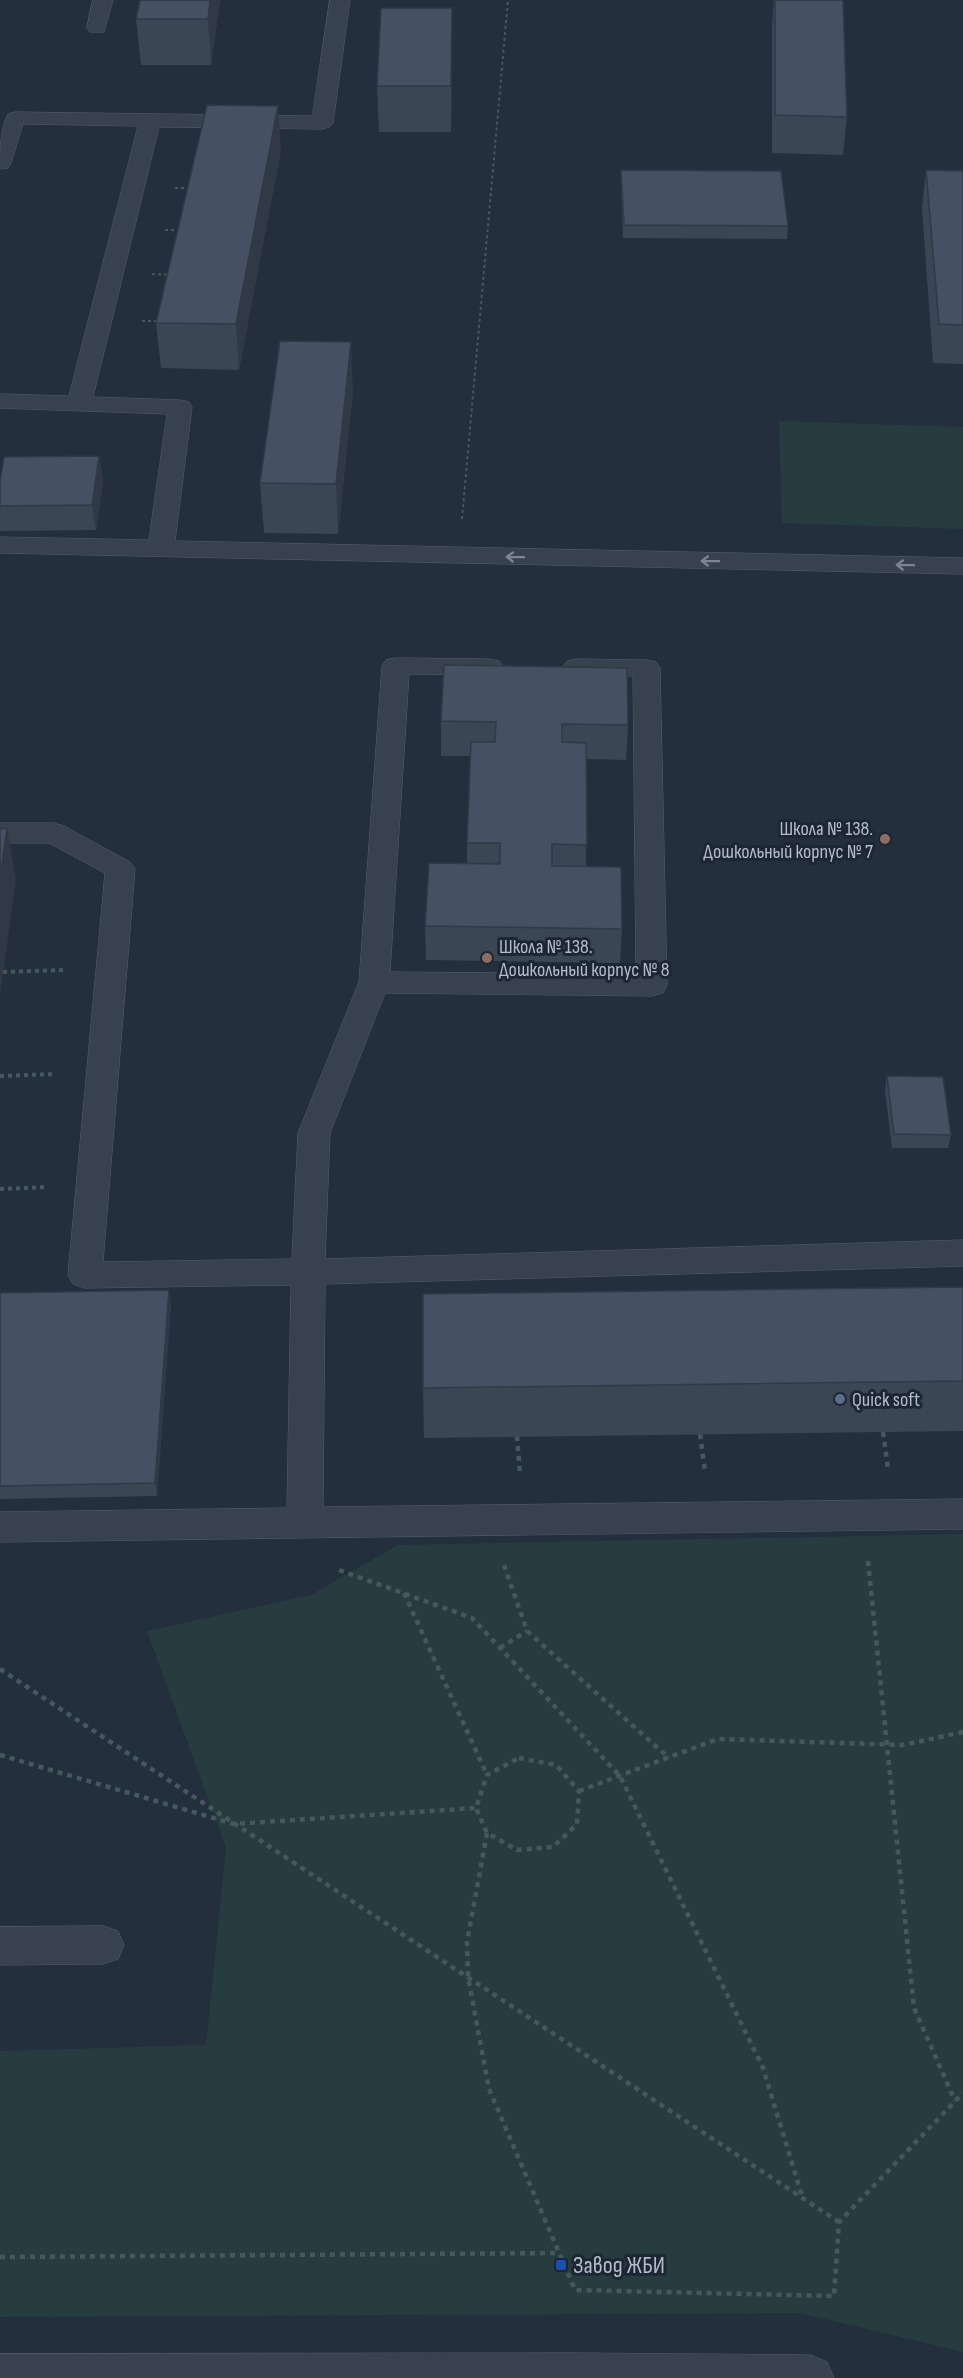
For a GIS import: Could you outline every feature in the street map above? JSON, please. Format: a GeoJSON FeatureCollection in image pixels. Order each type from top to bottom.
{"type":"FeatureCollection","features":[{"type":"Feature","properties":{"kind":"street"},"geometry":{"type":"LineString","coordinates":[[97,28],[104,0]]}},
{"type":"Feature","properties":{"kind":"street"},"geometry":{"type":"LineString","coordinates":[[0,163],[15,118],[322,123],[340,0]]}},
{"type":"Feature","properties":{"kind":"street"},"geometry":{"type":"LineString","coordinates":[[78,404],[150,121]]}},
{"type":"Feature","properties":{"kind":"street"},"geometry":{"type":"LineString","coordinates":[[0,401],[180,407],[161,549]]}},
{"type":"Feature","properties":{"kind":"street"},"geometry":{"type":"LineString","coordinates":[[0,545],[963,566]]}},
{"type":"Feature","properties":{"kind":"street"},"geometry":{"type":"LineString","coordinates":[[306,1523],[308,1272],[314,1133],[374,982],[396,666],[515,667]]}},
{"type":"Feature","properties":{"kind":"street"},"geometry":{"type":"LineString","coordinates":[[374,982],[652,985],[646,668],[551,667]]}},
{"type":"Feature","properties":{"kind":"street"},"geometry":{"type":"LineString","coordinates":[[0,833],[54,833],[120,869],[85,1275],[308,1272],[963,1253]]}},
{"type":"Feature","properties":{"kind":"street"},"geometry":{"type":"LineString","coordinates":[[0,1527],[963,1514]]}},
{"type":"Feature","properties":{"kind":"street"},"geometry":{"type":"LineString","coordinates":[[0,1946],[103,1945]]}},
{"type":"Feature","properties":{"kind":"street"},"geometry":{"type":"LineString","coordinates":[[0,2377],[811,2378]]}},
{"type":"Feature","properties":{"kind":"path"},"geometry":{"type":"LineString","coordinates":[[459,555],[508,0]]}},
{"type":"Feature","properties":{"kind":"path"},"geometry":{"type":"LineString","coordinates":[[3,972],[111,968]]}},
{"type":"Feature","properties":{"kind":"path"},"geometry":{"type":"LineString","coordinates":[[0,1076],[102,1071]]}},
{"type":"Feature","properties":{"kind":"path"},"geometry":{"type":"LineString","coordinates":[[863,1515],[914,2008],[955,2101]]}},
{"type":"Feature","properties":{"kind":"path"},"geometry":{"type":"LineString","coordinates":[[495,1520],[506,1573],[527,1631],[669,1758]]}},
{"type":"Feature","properties":{"kind":"path"},"geometry":{"type":"LineString","coordinates":[[306,1523],[327,1565],[472,1618],[620,1776],[763,2068],[802,2197]]}},
{"type":"Feature","properties":{"kind":"path"},"geometry":{"type":"LineString","coordinates":[[404,1593],[487,1775],[476,1808],[487,1833],[467,1942],[468,1977],[489,2089],[575,2290],[834,2296],[839,2222],[963,2093]]}},
{"type":"Feature","properties":{"kind":"path"},"geometry":{"type":"LineString","coordinates":[[500,1647],[527,1631]]}},
{"type":"Feature","properties":{"kind":"path"},"geometry":{"type":"LineString","coordinates":[[0,1669],[839,2222]]}},
{"type":"Feature","properties":{"kind":"path"},"geometry":{"type":"LineString","coordinates":[[579,1791],[718,1739],[903,1745],[963,1732]]}},
{"type":"Feature","properties":{"kind":"path"},"geometry":{"type":"LineString","coordinates":[[0,1755],[234,1824],[476,1808]]}},
{"type":"Feature","properties":{"kind":"path"},"geometry":{"type":"LineString","coordinates":[[487,1775],[519,1758],[556,1765],[579,1791],[577,1824],[553,1847],[517,1850],[487,1833]]}},
{"type":"Feature","properties":{"kind":"path"},"geometry":{"type":"LineString","coordinates":[[0,2257],[559,2253]]}},
{"type":"Feature","properties":{"kind":"green space"},"geometry":{"type":"Polygon","coordinates":[[[779,421],[963,427],[963,529],[782,523],[779,421]]]}},
{"type":"Feature","properties":{"kind":"green space"},"geometry":{"type":"Polygon","coordinates":[[[963,1534],[963,2352],[800,2313],[0,2317],[0,2051],[206,2045],[226,1848],[147,1631],[311,1595],[398,1545],[963,1534]]]}},
{"type":"Feature","properties":{"kind":"building"},"geometry":{"type":"Polygon","coordinates":[[[140,0],[210,0],[208,19],[136,19],[140,0]]]}},
{"type":"Feature","properties":{"kind":"building"},"geometry":{"type":"Polygon","coordinates":[[[775,0],[843,0],[847,117],[775,115],[775,0]]]}},
{"type":"Feature","properties":{"kind":"building"},"geometry":{"type":"Polygon","coordinates":[[[381,8],[452,8],[451,86],[377,86],[381,8]]]}},
{"type":"Feature","properties":{"kind":"building"},"geometry":{"type":"Polygon","coordinates":[[[207,105],[278,106],[236,324],[156,323],[207,105]]]}},
{"type":"Feature","properties":{"kind":"building"},"geometry":{"type":"Polygon","coordinates":[[[621,170],[781,171],[788,226],[624,225],[621,170]]]}},
{"type":"Feature","properties":{"kind":"building"},"geometry":{"type":"Polygon","coordinates":[[[926,170],[963,171],[963,325],[939,324],[926,170]]]}},
{"type":"Feature","properties":{"kind":"building"},"geometry":{"type":"Polygon","coordinates":[[[280,341],[351,342],[336,484],[260,483],[280,341]]]}},
{"type":"Feature","properties":{"kind":"building"},"geometry":{"type":"Polygon","coordinates":[[[99,456],[92,505],[0,506],[0,481],[4,457],[99,456]]]}},
{"type":"Feature","properties":{"kind":"building"},"geometry":{"type":"Polygon","coordinates":[[[444,665],[627,668],[628,725],[562,724],[562,742],[586,743],[587,845],[552,844],[552,866],[621,867],[622,929],[425,926],[429,863],[500,864],[500,843],[467,843],[471,742],[495,742],[496,722],[441,721],[444,665]]]}},
{"type":"Feature","properties":{"kind":"building"},"geometry":{"type":"Polygon","coordinates":[[[7,828],[0,878],[0,829],[7,828]]]}},
{"type":"Feature","properties":{"kind":"building"},"geometry":{"type":"Polygon","coordinates":[[[887,1076],[943,1077],[951,1135],[894,1134],[887,1076]]]}},
{"type":"Feature","properties":{"kind":"building"},"geometry":{"type":"Polygon","coordinates":[[[963,1287],[963,1381],[423,1388],[423,1294],[963,1287]]]}},
{"type":"Feature","properties":{"kind":"building"},"geometry":{"type":"Polygon","coordinates":[[[169,1290],[155,1483],[0,1486],[0,1293],[169,1290]]]}},
{"type":"Feature","properties":{"kind":"place","name":"Школа № 138. Дошкольный корпус № 7"},"geometry":{"type":"Point","coordinates":[885,839]}},
{"type":"Feature","properties":{"kind":"place","name":"Школа № 138. Дошкольный корпус № 8"},"geometry":{"type":"Point","coordinates":[487,958]}},
{"type":"Feature","properties":{"kind":"place","name":"Quick soft"},"geometry":{"type":"Point","coordinates":[840,1399]}},
{"type":"Feature","properties":{"kind":"place","name":"Завод ЖБИ"},"geometry":{"type":"Point","coordinates":[561,2265]}}]}
